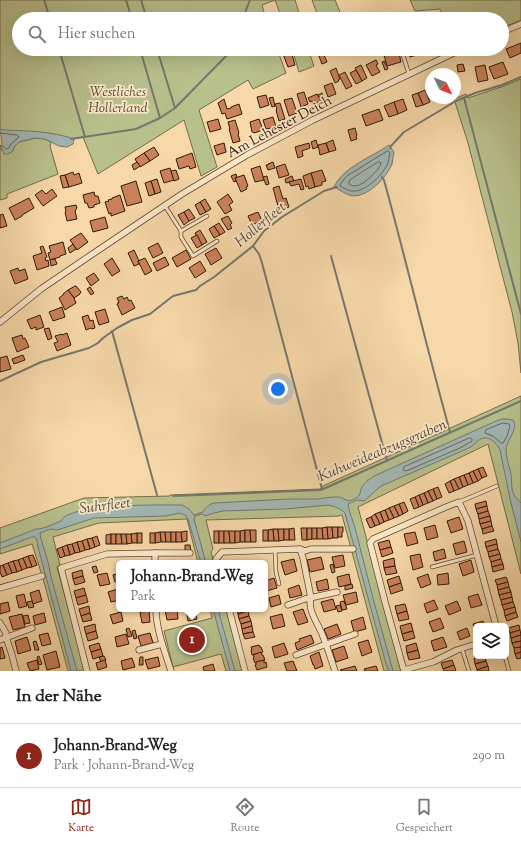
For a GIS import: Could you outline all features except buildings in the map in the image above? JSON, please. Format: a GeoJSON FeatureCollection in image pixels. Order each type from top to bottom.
{"type":"FeatureCollection","features":[{"type":"Feature","properties":{"kind":"street"},"geometry":{"type":"LineString","coordinates":[[509,29],[521,24]]}},
{"type":"Feature","properties":{"kind":"street","name":"Am Lehester Deich"},"geometry":{"type":"LineString","coordinates":[[0,322],[41,289],[165,206],[247,154],[313,120],[447,56]]}},
{"type":"Feature","properties":{"kind":"street"},"geometry":{"type":"LineString","coordinates":[[473,645],[457,650],[433,662],[404,671],[370,543],[373,540],[459,502],[468,522],[495,623]]}},
{"type":"Feature","properties":{"kind":"street"},"geometry":{"type":"LineString","coordinates":[[300,549],[314,617],[326,644],[335,671]]}},
{"type":"Feature","properties":{"kind":"street"},"geometry":{"type":"LineString","coordinates":[[218,560],[222,552],[300,549],[305,551],[311,549],[354,549]]}},
{"type":"Feature","properties":{"kind":"street"},"geometry":{"type":"LineString","coordinates":[[155,553],[155,560]]}},
{"type":"Feature","properties":{"kind":"street"},"geometry":{"type":"LineString","coordinates":[[87,671],[61,568],[107,554],[190,553]]}},
{"type":"Feature","properties":{"kind":"street"},"geometry":{"type":"LineString","coordinates":[[0,588],[42,576]]}},
{"type":"Feature","properties":{"kind":"street"},"geometry":{"type":"LineString","coordinates":[[288,605],[337,592]]}},
{"type":"Feature","properties":{"kind":"street"},"geometry":{"type":"LineString","coordinates":[[156,612],[162,644],[171,671]]}},
{"type":"Feature","properties":{"kind":"street"},"geometry":{"type":"LineString","coordinates":[[230,612],[245,671]]}},
{"type":"Feature","properties":{"kind":"street"},"geometry":{"type":"LineString","coordinates":[[0,623],[6,633],[16,671]]}},
{"type":"Feature","properties":{"kind":"street"},"geometry":{"type":"LineString","coordinates":[[0,640],[32,628]]}},
{"type":"Feature","properties":{"kind":"street"},"geometry":{"type":"LineString","coordinates":[[296,655],[355,634]]}},
{"type":"Feature","properties":{"kind":"street"},"geometry":{"type":"LineString","coordinates":[[138,650],[162,644]]}},
{"type":"Feature","properties":{"kind":"lane"},"geometry":{"type":"LineString","coordinates":[[403,56],[409,74]]}},
{"type":"Feature","properties":{"kind":"lane"},"geometry":{"type":"LineString","coordinates":[[165,206],[181,231],[181,237],[193,256],[217,241]]}},
{"type":"Feature","properties":{"kind":"lane"},"geometry":{"type":"LineString","coordinates":[[181,231],[207,216]]}},
{"type":"Feature","properties":{"kind":"lane"},"geometry":{"type":"LineString","coordinates":[[459,502],[497,486]]}},
{"type":"Feature","properties":{"kind":"lane"},"geometry":{"type":"LineString","coordinates":[[275,550],[276,572],[279,584]]}},
{"type":"Feature","properties":{"kind":"lane"},"geometry":{"type":"LineString","coordinates":[[432,567],[477,555]]}},
{"type":"Feature","properties":{"kind":"lane"},"geometry":{"type":"LineString","coordinates":[[462,648],[469,671]]}},
{"type":"Feature","properties":{"kind":"lane"},"geometry":{"type":"LineString","coordinates":[[506,659],[509,671]]}},
{"type":"Feature","properties":{"kind":"green space","name":"Westliches Hollerland"},"geometry":{"type":"Polygon","coordinates":[[[0,0],[275,0],[262,5],[264,12],[12,12],[12,56],[280,56],[286,73],[253,89],[248,80],[199,110],[217,167],[201,176],[184,120],[98,174],[83,137],[68,139],[0,130],[0,0]]]}},
{"type":"Feature","properties":{"kind":"green space"},"geometry":{"type":"Polygon","coordinates":[[[275,0],[295,0],[299,12],[279,12],[275,0]]]}},
{"type":"Feature","properties":{"kind":"green space"},"geometry":{"type":"Polygon","coordinates":[[[312,0],[335,0],[340,12],[316,12],[312,0]]]}},
{"type":"Feature","properties":{"kind":"green space"},"geometry":{"type":"Polygon","coordinates":[[[410,0],[521,0],[521,20],[509,25],[509,12],[441,12],[440,9],[415,11],[410,0]]]}},
{"type":"Feature","properties":{"kind":"green space"},"geometry":{"type":"Polygon","coordinates":[[[294,56],[310,56],[314,66],[299,72],[294,56]]]}},
{"type":"Feature","properties":{"kind":"green space"},"geometry":{"type":"Polygon","coordinates":[[[521,79],[521,373],[518,343],[512,312],[468,143],[456,104],[461,104],[461,96],[466,94],[468,98],[521,79]]]}},
{"type":"Feature","properties":{"kind":"green space"},"geometry":{"type":"Polygon","coordinates":[[[35,138],[45,139],[51,142],[50,146],[58,174],[7,194],[7,198],[0,200],[0,145],[1,150],[14,147],[19,142],[35,138]]]}},
{"type":"Feature","properties":{"kind":"green space"},"geometry":{"type":"Polygon","coordinates":[[[521,396],[521,574],[488,444],[358,507],[402,671],[384,671],[342,515],[206,520],[213,549],[211,552],[213,560],[197,560],[187,519],[99,523],[53,537],[60,565],[57,567],[85,671],[68,671],[32,544],[0,554],[0,528],[84,498],[170,496],[320,489],[323,486],[521,396]]]}},
{"type":"Feature","properties":{"kind":"green space"},"geometry":{"type":"Polygon","coordinates":[[[211,612],[227,612],[243,671],[226,671],[221,654],[173,667],[164,631],[212,618],[211,612]]]}},
{"type":"Feature","properties":{"kind":"water"},"geometry":{"type":"Polygon","coordinates":[[[0,129],[48,133],[74,139],[73,144],[67,147],[59,146],[45,139],[35,138],[19,142],[14,147],[13,151],[8,154],[4,154],[0,129]]]}},
{"type":"Feature","properties":{"kind":"water"},"geometry":{"type":"Polygon","coordinates":[[[389,145],[394,152],[392,164],[386,175],[377,185],[366,193],[354,196],[334,187],[338,180],[351,168],[389,145]]]}},
{"type":"Feature","properties":{"kind":"water"},"geometry":{"type":"Polygon","coordinates":[[[507,419],[513,420],[514,424],[506,453],[511,474],[513,493],[521,503],[521,542],[500,450],[489,438],[482,438],[471,447],[381,486],[364,501],[357,500],[348,504],[393,671],[389,671],[386,664],[345,513],[338,508],[329,505],[285,509],[223,511],[205,516],[203,514],[195,516],[194,519],[205,560],[200,560],[188,519],[185,515],[180,513],[166,516],[94,518],[57,530],[51,529],[40,533],[77,671],[71,671],[37,540],[35,537],[32,537],[0,549],[0,543],[36,529],[49,526],[61,521],[68,515],[98,508],[137,505],[182,505],[189,509],[194,515],[203,512],[207,506],[214,503],[333,497],[339,497],[349,501],[359,495],[363,485],[374,476],[494,422],[507,419]]]}},
{"type":"Feature","properties":{"kind":"water"},"geometry":{"type":"Polygon","coordinates":[[[214,612],[219,612],[235,671],[230,671],[214,612]]]}},
{"type":"Feature","properties":{"kind":"waterway"},"geometry":{"type":"LineString","coordinates":[[44,0],[48,12]]}},
{"type":"Feature","properties":{"kind":"waterway"},"geometry":{"type":"LineString","coordinates":[[126,0],[130,12]]}},
{"type":"Feature","properties":{"kind":"waterway"},"geometry":{"type":"LineString","coordinates":[[141,0],[145,12]]}},
{"type":"Feature","properties":{"kind":"waterway"},"geometry":{"type":"LineString","coordinates":[[246,12],[250,0]]}},
{"type":"Feature","properties":{"kind":"waterway"},"geometry":{"type":"LineString","coordinates":[[61,56],[85,137]]}},
{"type":"Feature","properties":{"kind":"waterway"},"geometry":{"type":"LineString","coordinates":[[142,56],[160,118]]}},
{"type":"Feature","properties":{"kind":"waterway"},"geometry":{"type":"LineString","coordinates":[[159,56],[175,108]]}},
{"type":"Feature","properties":{"kind":"waterway"},"geometry":{"type":"LineString","coordinates":[[71,139],[136,129],[160,118],[175,108],[226,56]]}},
{"type":"Feature","properties":{"kind":"waterway","name":"Hollerfleet"},"geometry":{"type":"LineString","coordinates":[[390,148],[404,132],[456,101],[521,77]]}},
{"type":"Feature","properties":{"kind":"waterway"},"geometry":{"type":"LineString","coordinates":[[464,98],[521,314]]}},
{"type":"Feature","properties":{"kind":"waterway"},"geometry":{"type":"LineString","coordinates":[[382,177],[450,432]]}},
{"type":"Feature","properties":{"kind":"waterway","name":"Hollerfleet"},"geometry":{"type":"LineString","coordinates":[[0,381],[41,362],[89,348],[117,328],[132,320],[150,314],[173,296],[196,290],[253,246],[264,231],[282,217],[324,191],[337,187]]}},
{"type":"Feature","properties":{"kind":"waterway"},"geometry":{"type":"LineString","coordinates":[[253,246],[259,254],[262,263],[322,489]]}},
{"type":"Feature","properties":{"kind":"waterway"},"geometry":{"type":"LineString","coordinates":[[331,256],[387,461]]}},
{"type":"Feature","properties":{"kind":"waterway"},"geometry":{"type":"LineString","coordinates":[[112,331],[157,495]]}},
{"type":"Feature","properties":{"kind":"waterway","name":"Kuhweideabzugsgraben"},"geometry":{"type":"LineString","coordinates":[[173,496],[321,490],[521,401]]}},
{"type":"Feature","properties":{"kind":"place","name":"Johann-Brand-Weg"},"geometry":{"type":"Point","coordinates":[192,640]}},
{"type":"Feature","properties":{"kind":"water label","name":"Suhrfleet"},"geometry":{"type":"Point","coordinates":[105,505]}}]}
